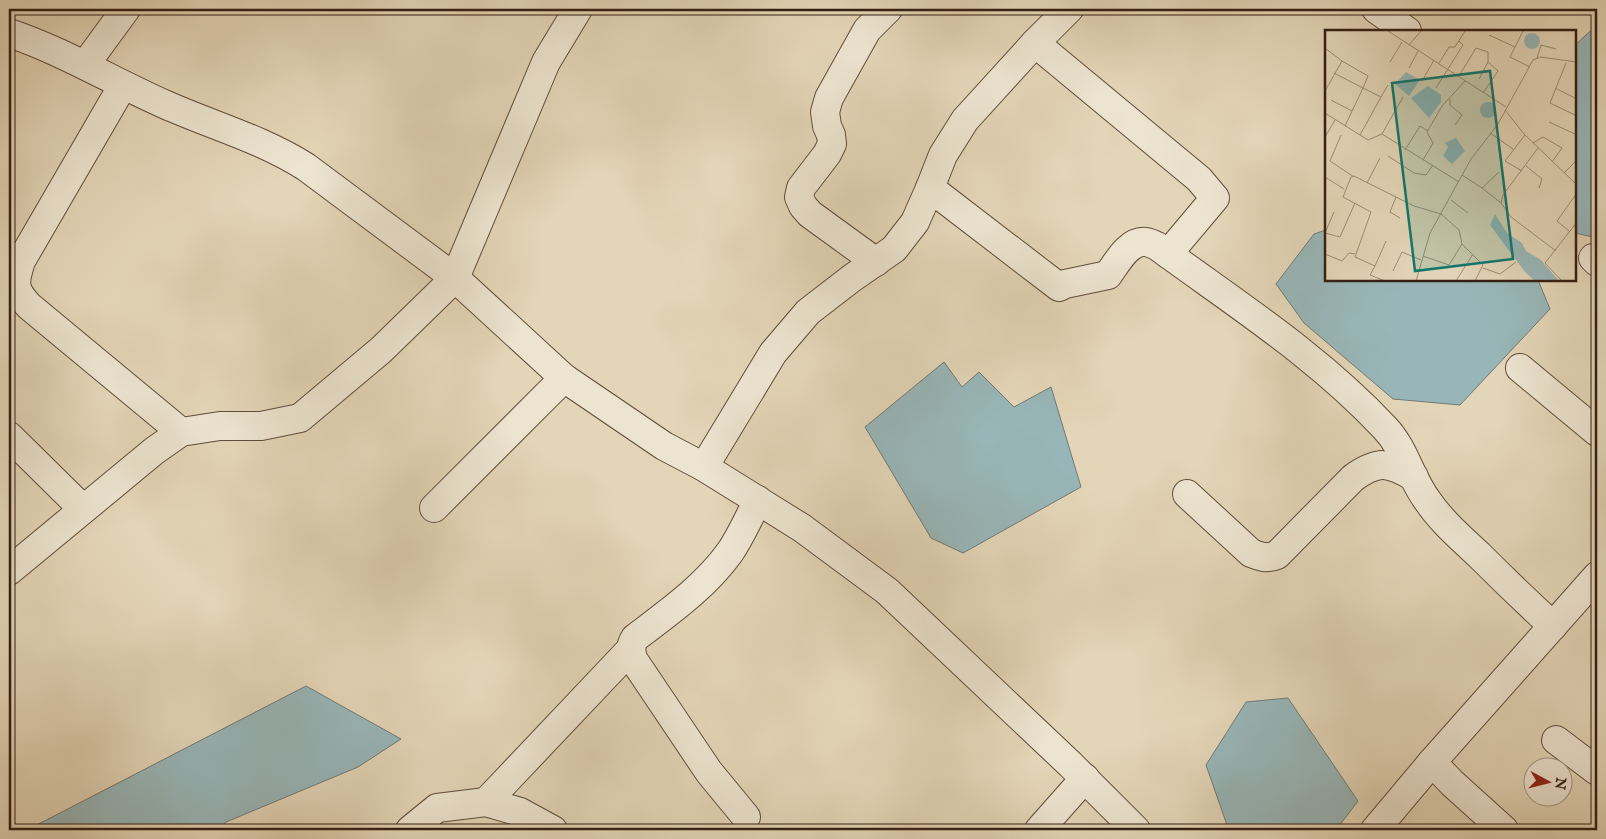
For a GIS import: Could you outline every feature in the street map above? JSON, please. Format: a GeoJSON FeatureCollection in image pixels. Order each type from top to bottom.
{"type":"FeatureCollection","features":[{"type":"Feature","properties":{"kind":"street"},"geometry":{"type":"LineString","coordinates":[[85,65],[126,9]]}},
{"type":"Feature","properties":{"kind":"street"},"geometry":{"type":"LineString","coordinates":[[9,571],[154,450],[181,432],[220,426],[261,426],[300,418],[381,350],[455,278],[546,62],[578,9]]}},
{"type":"Feature","properties":{"kind":"street"},"geometry":{"type":"LineString","coordinates":[[876,262],[810,214],[803,206],[799,197],[801,188],[827,154],[832,144],[827,126],[826,112],[829,98],[867,30],[888,9]]}},
{"type":"Feature","properties":{"kind":"street"},"geometry":{"type":"LineString","coordinates":[[704,467],[772,353],[808,312],[894,249],[915,222],[942,155],[965,120],[1068,9]]}},
{"type":"Feature","properties":{"kind":"street"},"geometry":{"type":"LineString","coordinates":[[1376,9],[1406,30]]}},
{"type":"Feature","properties":{"kind":"street"},"geometry":{"type":"LineString","coordinates":[[9,33],[37,42],[123,86],[285,154],[306,167],[455,278],[564,378],[664,446],[704,467],[802,528],[888,591],[1136,830]]}},
{"type":"Feature","properties":{"kind":"street"},"geometry":{"type":"LineString","coordinates":[[1035,43],[1199,179],[1215,198],[1168,254]]}},
{"type":"Feature","properties":{"kind":"street"},"geometry":{"type":"LineString","coordinates":[[123,86],[21,261],[16,279],[18,294],[29,306],[181,432]]}},
{"type":"Feature","properties":{"kind":"street"},"geometry":{"type":"LineString","coordinates":[[930,188],[1047,280],[1059,287],[1108,275],[1128,248],[1135,243],[1146,242],[1157,246],[1269,326],[1321,366],[1387,430],[1402,450],[1426,500],[1449,527],[1553,626]]}},
{"type":"Feature","properties":{"kind":"street"},"geometry":{"type":"LineString","coordinates":[[1520,368],[1597,432]]}},
{"type":"Feature","properties":{"kind":"street"},"geometry":{"type":"LineString","coordinates":[[434,508],[564,378]]}},
{"type":"Feature","properties":{"kind":"street"},"geometry":{"type":"LineString","coordinates":[[9,436],[83,509]]}},
{"type":"Feature","properties":{"kind":"street"},"geometry":{"type":"LineString","coordinates":[[1187,494],[1252,554],[1269,558],[1277,555],[1353,478],[1367,468],[1381,465],[1396,466],[1414,477]]}},
{"type":"Feature","properties":{"kind":"street"},"geometry":{"type":"LineString","coordinates":[[746,817],[709,772],[633,659],[630,650],[631,643],[635,638],[673,609],[709,577],[731,550],[758,500]]}},
{"type":"Feature","properties":{"kind":"street"},"geometry":{"type":"LineString","coordinates":[[1375,830],[1432,762],[1597,577]]}},
{"type":"Feature","properties":{"kind":"street"},"geometry":{"type":"LineString","coordinates":[[486,802],[630,650]]}},
{"type":"Feature","properties":{"kind":"street"},"geometry":{"type":"LineString","coordinates":[[1556,740],[1597,771]]}},
{"type":"Feature","properties":{"kind":"street"},"geometry":{"type":"LineString","coordinates":[[1432,762],[1452,783],[1504,830]]}},
{"type":"Feature","properties":{"kind":"street"},"geometry":{"type":"LineString","coordinates":[[1039,830],[1084,778]]}},
{"type":"Feature","properties":{"kind":"street"},"geometry":{"type":"LineString","coordinates":[[410,830],[437,808],[486,802],[520,812],[552,830]]}},
{"type":"Feature","properties":{"kind":"water"},"geometry":{"type":"Polygon","coordinates":[[[1595,27],[1597,30],[1597,238],[1576,233],[1576,44],[1595,27]]]}},
{"type":"Feature","properties":{"kind":"water"},"geometry":{"type":"Polygon","coordinates":[[[1325,230],[1325,281],[1538,281],[1550,309],[1460,405],[1393,399],[1304,323],[1276,284],[1314,234],[1325,230]]]}},
{"type":"Feature","properties":{"kind":"water"},"geometry":{"type":"Polygon","coordinates":[[[944,362],[962,387],[979,372],[1014,407],[1051,387],[1081,487],[963,553],[931,538],[865,427],[944,362]]]}},
{"type":"Feature","properties":{"kind":"water"},"geometry":{"type":"Polygon","coordinates":[[[306,686],[401,739],[358,767],[226,822],[219,830],[27,830],[306,686]]]}},
{"type":"Feature","properties":{"kind":"water"},"geometry":{"type":"Polygon","coordinates":[[[1288,698],[1358,801],[1336,830],[1237,830],[1227,825],[1206,765],[1246,702],[1288,698]]]}}]}
